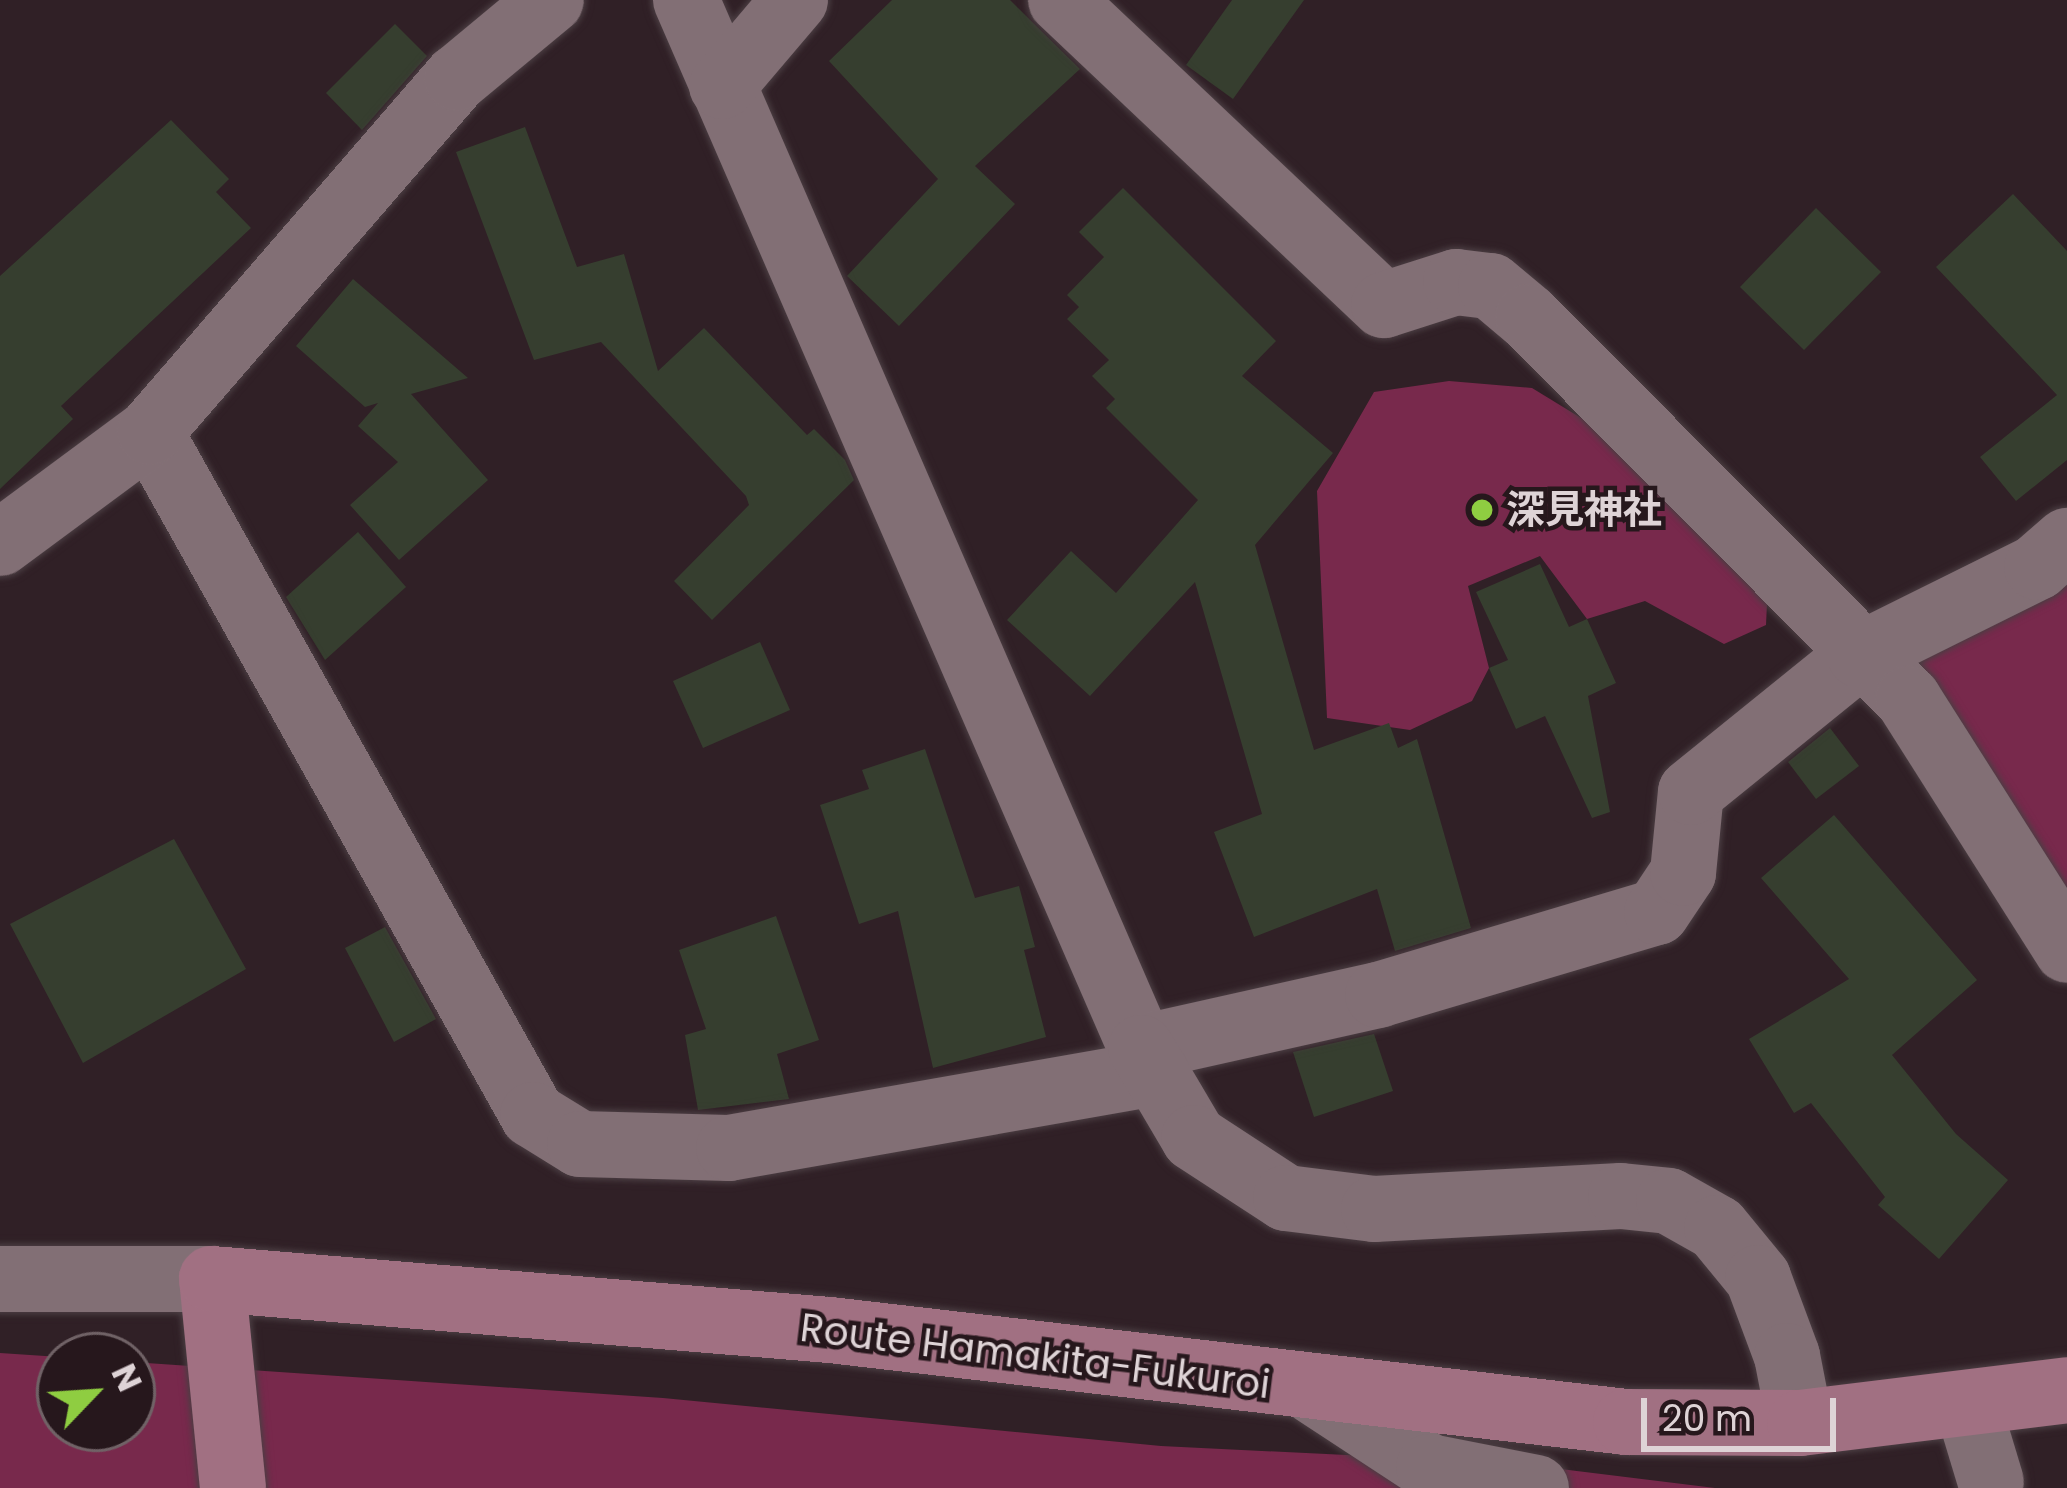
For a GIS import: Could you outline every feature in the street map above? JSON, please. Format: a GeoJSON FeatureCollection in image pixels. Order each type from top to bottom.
{"type":"FeatureCollection","features":[{"type":"Feature","properties":{"kind":"main road","name":"Route Hamakita-Fukuroi"},"geometry":{"type":"LineString","coordinates":[[212,1279],[830,1330],[1313,1391],[1626,1422],[1799,1424],[2067,1390]]}},
{"type":"Feature","properties":{"kind":"main road"},"geometry":{"type":"LineString","coordinates":[[212,1279],[233,1488]]}},
{"type":"Feature","properties":{"kind":"street"},"geometry":{"type":"LineString","coordinates":[[0,543],[150,432],[457,78],[550,0]]}},
{"type":"Feature","properties":{"kind":"street"},"geometry":{"type":"LineString","coordinates":[[686,0],[1149,1060],[1194,1138],[1286,1198],[1374,1209],[1621,1196],[1669,1201],[1717,1228],[1758,1278],[1787,1356],[1799,1424]]}},
{"type":"Feature","properties":{"kind":"street"},"geometry":{"type":"LineString","coordinates":[[722,86],[794,0]]}},
{"type":"Feature","properties":{"kind":"street"},"geometry":{"type":"LineString","coordinates":[[1061,0],[1384,305],[1456,282],[1491,286],[1908,699],[2057,918]]}},
{"type":"Feature","properties":{"kind":"street"},"geometry":{"type":"LineString","coordinates":[[150,432],[533,1115],[580,1144],[729,1148],[1149,1060],[1657,912],[1683,873],[1691,793],[1860,655],[2038,567],[2067,541]]}},
{"type":"Feature","properties":{"kind":"street"},"geometry":{"type":"LineString","coordinates":[[0,1279],[212,1279]]}},
{"type":"Feature","properties":{"kind":"street"},"geometry":{"type":"LineString","coordinates":[[1313,1391],[1429,1468],[1536,1488]]}},
{"type":"Feature","properties":{"kind":"street"},"geometry":{"type":"LineString","coordinates":[[1968,1406],[2000,1486]]}},
{"type":"Feature","properties":{"kind":"shaded area"},"geometry":{"type":"Polygon","coordinates":[[[1449,381],[1532,388],[1591,424],[1769,563],[1766,625],[1724,644],[1645,601],[1587,619],[1540,556],[1468,586],[1489,668],[1472,701],[1410,730],[1327,718],[1317,491],[1374,392],[1449,381]]]}},
{"type":"Feature","properties":{"kind":"shaded area"},"geometry":{"type":"Polygon","coordinates":[[[2067,539],[2067,900],[1889,640],[2067,539]]]}},
{"type":"Feature","properties":{"kind":"shaded area"},"geometry":{"type":"Polygon","coordinates":[[[0,1353],[36,1355],[36,1452],[156,1452],[156,1364],[663,1398],[1161,1446],[1511,1463],[1715,1488],[0,1488],[0,1353]]]}},
{"type":"Feature","properties":{"kind":"building"},"geometry":{"type":"Polygon","coordinates":[[[892,0],[1010,0],[1080,69],[975,166],[1015,204],[899,326],[847,276],[938,179],[829,61],[892,0]]]}},
{"type":"Feature","properties":{"kind":"building"},"geometry":{"type":"Polygon","coordinates":[[[1232,0],[1304,0],[1233,99],[1186,65],[1232,0]]]}},
{"type":"Feature","properties":{"kind":"building"},"geometry":{"type":"Polygon","coordinates":[[[395,24],[427,56],[362,130],[326,93],[395,24]]]}},
{"type":"Feature","properties":{"kind":"building"},"geometry":{"type":"Polygon","coordinates":[[[171,120],[229,179],[216,192],[251,228],[61,406],[73,419],[0,489],[0,276],[171,120]]]}},
{"type":"Feature","properties":{"kind":"building"},"geometry":{"type":"Polygon","coordinates":[[[525,127],[577,267],[624,254],[658,371],[704,328],[807,435],[814,429],[845,460],[854,480],[712,620],[674,581],[749,505],[746,496],[601,342],[534,360],[456,152],[525,127]]]}},
{"type":"Feature","properties":{"kind":"building"},"geometry":{"type":"Polygon","coordinates":[[[1123,188],[1276,341],[1242,376],[1333,453],[1255,545],[1314,750],[1389,723],[1398,748],[1417,739],[1471,928],[1395,951],[1377,889],[1254,937],[1214,832],[1262,814],[1195,582],[1090,696],[1007,620],[1071,551],[1116,593],[1198,500],[1106,408],[1115,399],[1092,376],[1109,360],[1067,319],[1079,307],[1067,295],[1104,257],[1079,232],[1123,188]]]}},
{"type":"Feature","properties":{"kind":"building"},"geometry":{"type":"Polygon","coordinates":[[[2013,194],[2067,251],[2067,460],[2016,501],[1980,457],[2057,395],[1936,267],[2013,194]]]}},
{"type":"Feature","properties":{"kind":"building"},"geometry":{"type":"Polygon","coordinates":[[[1816,208],[1881,272],[1804,350],[1740,287],[1816,208]]]}},
{"type":"Feature","properties":{"kind":"building"},"geometry":{"type":"Polygon","coordinates":[[[353,279],[468,378],[411,394],[488,480],[399,560],[350,505],[398,462],[358,426],[378,403],[365,407],[296,346],[353,279]]]}},
{"type":"Feature","properties":{"kind":"building"},"geometry":{"type":"Polygon","coordinates":[[[358,532],[406,587],[325,660],[286,597],[358,532]]]}},
{"type":"Feature","properties":{"kind":"building"},"geometry":{"type":"Polygon","coordinates":[[[1540,564],[1569,627],[1587,619],[1616,683],[1588,696],[1610,812],[1592,818],[1545,716],[1516,729],[1489,668],[1508,660],[1476,592],[1540,564]]]}},
{"type":"Feature","properties":{"kind":"building"},"geometry":{"type":"Polygon","coordinates":[[[760,642],[790,710],[703,748],[673,681],[760,642]]]}},
{"type":"Feature","properties":{"kind":"building"},"geometry":{"type":"Polygon","coordinates":[[[1830,728],[1859,766],[1816,799],[1788,762],[1830,728]]]}},
{"type":"Feature","properties":{"kind":"building"},"geometry":{"type":"Polygon","coordinates":[[[925,749],[975,898],[1019,886],[1035,947],[1024,950],[1046,1037],[933,1068],[898,911],[859,924],[820,805],[869,789],[862,770],[925,749]]]}},
{"type":"Feature","properties":{"kind":"building"},"geometry":{"type":"Polygon","coordinates":[[[1834,815],[1977,980],[1892,1055],[1956,1134],[2008,1180],[1939,1259],[1878,1205],[1885,1197],[1811,1103],[1794,1113],[1749,1039],[1849,979],[1761,878],[1834,815]]]}},
{"type":"Feature","properties":{"kind":"building"},"geometry":{"type":"Polygon","coordinates":[[[174,839],[246,969],[83,1063],[10,924],[174,839]]]}},
{"type":"Feature","properties":{"kind":"building"},"geometry":{"type":"Polygon","coordinates":[[[776,916],[819,1040],[777,1054],[789,1099],[698,1110],[685,1035],[706,1029],[679,950],[776,916]]]}},
{"type":"Feature","properties":{"kind":"building"},"geometry":{"type":"Polygon","coordinates":[[[385,927],[436,1019],[394,1042],[345,948],[385,927]]]}},
{"type":"Feature","properties":{"kind":"building"},"geometry":{"type":"Polygon","coordinates":[[[1374,1034],[1393,1091],[1314,1117],[1293,1052],[1374,1034]]]}},
{"type":"Feature","properties":{"kind":"place","name":"深見神社"},"geometry":{"type":"Point","coordinates":[1482,510]}}]}
